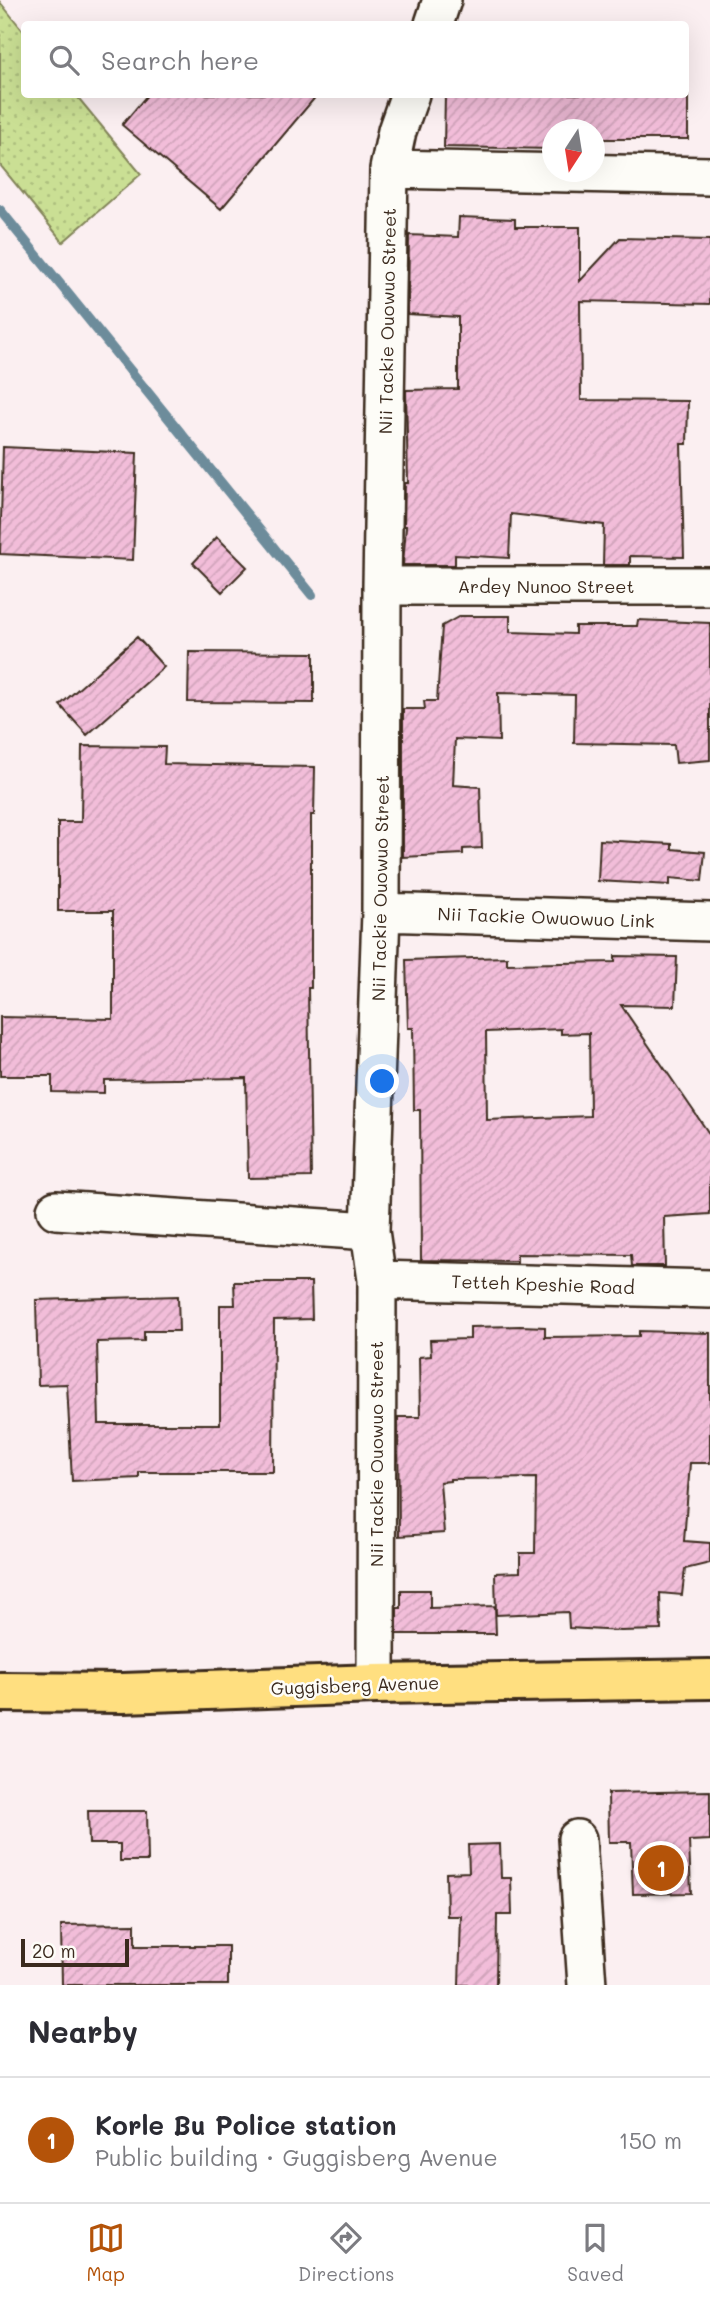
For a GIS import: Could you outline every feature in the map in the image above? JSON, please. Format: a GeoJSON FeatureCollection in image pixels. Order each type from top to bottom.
{"type":"FeatureCollection","features":[{"type":"Feature","properties":{"kind":"main road","name":"Guggisberg Avenue"},"geometry":{"type":"LineString","coordinates":[[0,1692],[123,1693],[376,1684],[710,1679]]}},
{"type":"Feature","properties":{"kind":"street"},"geometry":{"type":"LineString","coordinates":[[435,21],[442,0]]}},
{"type":"Feature","properties":{"kind":"street","name":"Nii Tackie Ouowuo Street"},"geometry":{"type":"LineString","coordinates":[[376,1684],[377,1280],[370,1231],[382,912],[382,586],[389,169],[397,131],[409,98]]}},
{"type":"Feature","properties":{"kind":"street"},"geometry":{"type":"LineString","coordinates":[[389,169],[710,176]]}},
{"type":"Feature","properties":{"kind":"street","name":"Ardey Nunoo Street"},"geometry":{"type":"LineString","coordinates":[[382,586],[710,586]]}},
{"type":"Feature","properties":{"kind":"street","name":"Nii Tackie Owuowuo Link"},"geometry":{"type":"LineString","coordinates":[[382,912],[710,922]]}},
{"type":"Feature","properties":{"kind":"street"},"geometry":{"type":"LineString","coordinates":[[56,1210],[370,1231]]}},
{"type":"Feature","properties":{"kind":"street","name":"Tetteh Kpeshie Road"},"geometry":{"type":"LineString","coordinates":[[377,1280],[710,1289]]}},
{"type":"Feature","properties":{"kind":"street"},"geometry":{"type":"LineString","coordinates":[[577,1839],[587,1985]]}},
{"type":"Feature","properties":{"kind":"green space"},"geometry":{"type":"Polygon","coordinates":[[[0,2],[21,28],[21,98],[78,98],[141,174],[63,242],[0,165],[0,2]]]}},
{"type":"Feature","properties":{"kind":"building"},"geometry":{"type":"Polygon","coordinates":[[[145,98],[315,98],[221,209],[122,125],[145,98]]]}},
{"type":"Feature","properties":{"kind":"building"},"geometry":{"type":"Polygon","coordinates":[[[445,98],[688,98],[688,139],[605,139],[605,119],[542,119],[542,149],[444,147],[445,98]]]}},
{"type":"Feature","properties":{"kind":"building"},"geometry":{"type":"Polygon","coordinates":[[[459,217],[515,219],[515,227],[580,227],[580,281],[620,238],[710,240],[710,304],[580,301],[581,400],[688,401],[687,444],[681,444],[684,557],[630,556],[630,565],[603,565],[604,525],[511,514],[509,558],[455,555],[455,565],[403,565],[405,483],[408,483],[406,390],[458,389],[458,317],[408,314],[409,235],[458,237],[459,217]]]}},
{"type":"Feature","properties":{"kind":"building"},"geometry":{"type":"Polygon","coordinates":[[[3,447],[137,453],[133,560],[0,554],[3,447]]]}},
{"type":"Feature","properties":{"kind":"building"},"geometry":{"type":"Polygon","coordinates":[[[217,537],[247,567],[222,592],[193,563],[217,537]]]}},
{"type":"Feature","properties":{"kind":"building"},"geometry":{"type":"Polygon","coordinates":[[[460,616],[510,616],[510,632],[575,634],[575,626],[637,626],[638,620],[710,623],[710,760],[676,763],[674,745],[574,743],[575,695],[498,693],[499,741],[455,739],[453,785],[480,787],[482,848],[463,849],[463,854],[403,857],[403,709],[425,709],[424,701],[437,701],[442,626],[460,616]]]}},
{"type":"Feature","properties":{"kind":"building"},"geometry":{"type":"Polygon","coordinates":[[[137,637],[164,667],[87,735],[60,705],[137,637]]]}},
{"type":"Feature","properties":{"kind":"building"},"geometry":{"type":"Polygon","coordinates":[[[189,652],[314,653],[314,703],[188,702],[189,652]]]}},
{"type":"Feature","properties":{"kind":"building"},"geometry":{"type":"Polygon","coordinates":[[[82,746],[165,747],[164,764],[315,767],[314,815],[311,815],[311,988],[308,988],[311,1177],[248,1178],[246,1078],[104,1080],[104,1093],[52,1092],[52,1076],[0,1076],[0,1017],[113,1019],[113,911],[58,911],[58,822],[81,822],[82,746]]]}},
{"type":"Feature","properties":{"kind":"building"},"geometry":{"type":"Polygon","coordinates":[[[600,840],[672,844],[672,849],[705,852],[702,881],[670,878],[670,885],[598,881],[600,840]]]}},
{"type":"Feature","properties":{"kind":"building"},"geometry":{"type":"Polygon","coordinates":[[[615,956],[677,957],[675,1006],[621,1005],[710,1135],[710,1214],[664,1217],[665,1266],[632,1266],[631,1255],[517,1254],[517,1261],[421,1260],[420,1110],[414,1110],[413,1028],[408,1028],[406,960],[507,957],[507,964],[615,962],[615,956]],[[561,1029],[486,1032],[487,1120],[590,1116],[589,1033],[561,1034],[561,1029]]]}},
{"type":"Feature","properties":{"kind":"building"},"geometry":{"type":"Polygon","coordinates":[[[234,1282],[311,1282],[312,1319],[274,1320],[273,1472],[139,1472],[139,1478],[72,1481],[67,1384],[38,1385],[36,1300],[178,1296],[179,1331],[144,1331],[144,1341],[97,1342],[99,1424],[220,1424],[220,1305],[235,1305],[234,1282]]]}},
{"type":"Feature","properties":{"kind":"building"},"geometry":{"type":"Polygon","coordinates":[[[470,1327],[545,1327],[545,1337],[639,1336],[639,1331],[710,1333],[710,1463],[690,1463],[684,1541],[710,1543],[710,1563],[685,1569],[682,1595],[660,1593],[661,1630],[569,1628],[568,1612],[496,1615],[495,1573],[520,1572],[520,1553],[535,1553],[536,1478],[450,1479],[440,1482],[444,1533],[399,1536],[398,1417],[420,1417],[419,1357],[431,1356],[430,1340],[470,1339],[470,1327]]]}},
{"type":"Feature","properties":{"kind":"building"},"geometry":{"type":"Polygon","coordinates":[[[401,1590],[430,1590],[430,1608],[495,1606],[496,1634],[397,1634],[397,1608],[401,1608],[401,1590]]]}},
{"type":"Feature","properties":{"kind":"building"},"geometry":{"type":"Polygon","coordinates":[[[710,1791],[710,1840],[689,1841],[691,1893],[633,1894],[631,1842],[609,1842],[608,1793],[710,1791]]]}},
{"type":"Feature","properties":{"kind":"building"},"geometry":{"type":"Polygon","coordinates":[[[88,1811],[147,1811],[148,1861],[120,1861],[120,1844],[89,1844],[88,1811]]]}},
{"type":"Feature","properties":{"kind":"building"},"geometry":{"type":"Polygon","coordinates":[[[500,1844],[501,1878],[511,1878],[512,1915],[497,1915],[496,1985],[459,1985],[461,1916],[447,1916],[446,1873],[469,1872],[468,1845],[500,1844]]]}},
{"type":"Feature","properties":{"kind":"building"},"geometry":{"type":"Polygon","coordinates":[[[135,1924],[135,1946],[228,1946],[228,1985],[62,1985],[61,1925],[135,1924]]]}},
{"type":"Feature","properties":{"kind":"waterway"},"geometry":{"type":"LineString","coordinates":[[0,210],[312,595]]}},
{"type":"Feature","properties":{"kind":"place","name":"Korle Bu Police station"},"geometry":{"type":"Point","coordinates":[661,1868]}}]}
